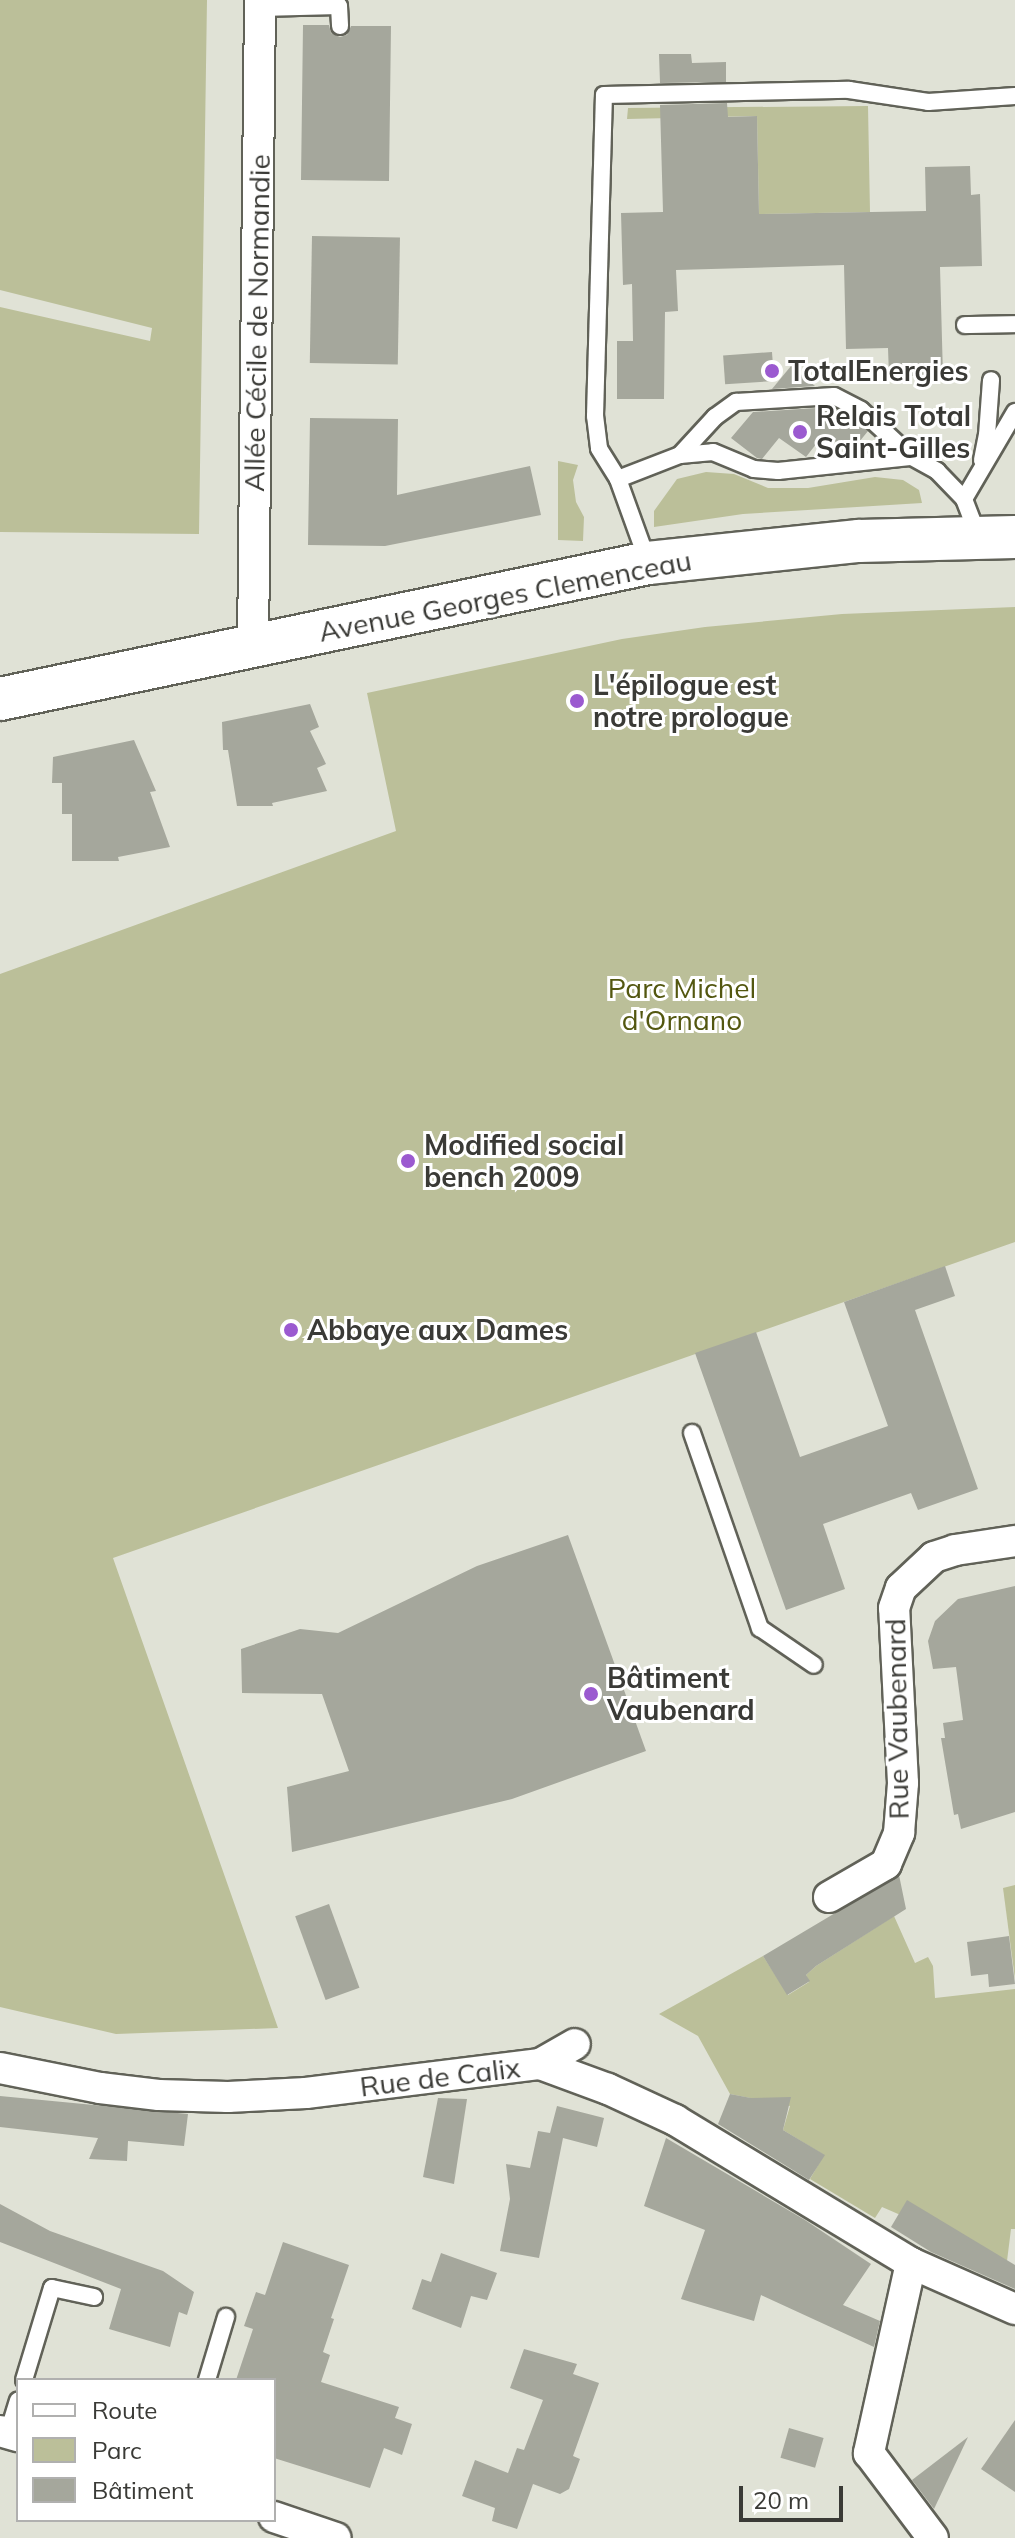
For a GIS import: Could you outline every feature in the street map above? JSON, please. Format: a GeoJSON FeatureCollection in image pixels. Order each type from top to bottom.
{"type":"FeatureCollection","features":[{"type":"Feature","properties":{"kind":"main road","name":"Avenue Georges Clemenceau"},"geometry":{"type":"LineString","coordinates":[[0,699],[648,563],[986,524]]}},
{"type":"Feature","properties":{"kind":"street","name":"Allée Cécile de Normandie"},"geometry":{"type":"LineString","coordinates":[[253,647],[260,4]]}},
{"type":"Feature","properties":{"kind":"street","name":"Rue Vaubenard"},"geometry":{"type":"LineString","coordinates":[[829,1897],[886,1864],[899,1833],[903,1783],[894,1608],[901,1588],[934,1557],[955,1550],[1015,1541]]}},
{"type":"Feature","properties":{"kind":"street"},"geometry":{"type":"LineString","coordinates":[[540,2064],[575,2044]]}},
{"type":"Feature","properties":{"kind":"street","name":"Rue de Calix"},"geometry":{"type":"LineString","coordinates":[[0,2068],[100,2088],[159,2095],[228,2097],[306,2093],[540,2064],[608,2089],[675,2120],[911,2263],[1015,2309]]}},
{"type":"Feature","properties":{"kind":"street"},"geometry":{"type":"LineString","coordinates":[[911,2263],[869,2453],[933,2538]]}},
{"type":"Feature","properties":{"kind":"street"},"geometry":{"type":"LineString","coordinates":[[276,2518],[336,2538]]}},
{"type":"Feature","properties":{"kind":"lane"},"geometry":{"type":"LineString","coordinates":[[260,4],[339,6],[340,26]]}},
{"type":"Feature","properties":{"kind":"lane"},"geometry":{"type":"LineString","coordinates":[[648,563],[618,479],[599,448],[595,416],[604,95],[849,90],[928,102],[1015,96]]}},
{"type":"Feature","properties":{"kind":"lane"},"geometry":{"type":"LineString","coordinates":[[965,325],[1015,324]]}},
{"type":"Feature","properties":{"kind":"lane"},"geometry":{"type":"LineString","coordinates":[[986,524],[979,473],[987,435],[991,380]]}},
{"type":"Feature","properties":{"kind":"lane"},"geometry":{"type":"LineString","coordinates":[[680,455],[715,417],[736,402],[834,396],[861,410],[912,457],[937,471],[986,524]]}},
{"type":"Feature","properties":{"kind":"lane"},"geometry":{"type":"LineString","coordinates":[[979,473],[1015,412]]}},
{"type":"Feature","properties":{"kind":"lane"},"geometry":{"type":"LineString","coordinates":[[618,479],[680,455],[713,452],[754,469],[778,471],[912,457]]}},
{"type":"Feature","properties":{"kind":"lane"},"geometry":{"type":"LineString","coordinates":[[692,1433],[760,1628],[814,1665]]}},
{"type":"Feature","properties":{"kind":"lane"},"geometry":{"type":"LineString","coordinates":[[25,2378],[52,2288],[94,2297]]}},
{"type":"Feature","properties":{"kind":"lane"},"geometry":{"type":"LineString","coordinates":[[208,2378],[226,2317]]}},
{"type":"Feature","properties":{"kind":"lane"},"geometry":{"type":"LineString","coordinates":[[9,2434],[16,2408]]}},
{"type":"Feature","properties":{"kind":"green space"},"geometry":{"type":"Polygon","coordinates":[[[0,0],[207,0],[199,534],[0,532],[0,307],[150,341],[152,328],[0,290],[0,0]]]}},
{"type":"Feature","properties":{"kind":"green space"},"geometry":{"type":"Polygon","coordinates":[[[868,106],[870,212],[759,214],[757,116],[627,119],[628,108],[868,106]]]}},
{"type":"Feature","properties":{"kind":"green space"},"geometry":{"type":"Polygon","coordinates":[[[558,461],[578,465],[573,480],[576,502],[584,517],[583,541],[558,540],[558,461]]]}},
{"type":"Feature","properties":{"kind":"green space"},"geometry":{"type":"Polygon","coordinates":[[[706,472],[734,474],[768,488],[808,488],[875,477],[903,480],[919,490],[922,503],[743,514],[654,527],[654,511],[677,479],[706,472]]]}},
{"type":"Feature","properties":{"kind":"green space","name":"Parc Michel d'Ornano"},"geometry":{"type":"Polygon","coordinates":[[[1015,607],[1015,1242],[113,1558],[278,2028],[116,2034],[0,2007],[0,974],[396,831],[367,693],[622,639],[705,627],[842,614],[1015,607]]]}},
{"type":"Feature","properties":{"kind":"green space"},"geometry":{"type":"Polygon","coordinates":[[[1015,1885],[1015,1979],[1003,1888],[1015,1885]]]}},
{"type":"Feature","properties":{"kind":"green space"},"geometry":{"type":"Polygon","coordinates":[[[894,1916],[915,1963],[928,1957],[933,1966],[935,1998],[1015,1989],[1015,2229],[1011,2229],[1007,2261],[882,2207],[875,2218],[810,2179],[824,2155],[783,2130],[790,2106],[730,2094],[698,2036],[659,2014],[763,1956],[788,1995],[809,1982],[806,1975],[816,1966],[894,1916]]]}},
{"type":"Feature","properties":{"kind":"building"},"geometry":{"type":"Polygon","coordinates":[[[303,25],[329,25],[331,33],[340,37],[347,35],[351,26],[391,26],[389,181],[301,180],[303,25]]]}},
{"type":"Feature","properties":{"kind":"building"},"geometry":{"type":"Polygon","coordinates":[[[659,54],[691,54],[692,63],[726,62],[726,82],[660,83],[659,54]]]}},
{"type":"Feature","properties":{"kind":"building"},"geometry":{"type":"Polygon","coordinates":[[[727,103],[728,117],[757,116],[759,214],[926,211],[925,167],[970,166],[971,195],[980,194],[982,266],[940,267],[943,376],[889,376],[888,348],[846,349],[844,265],[676,270],[678,311],[665,312],[664,399],[617,399],[617,341],[633,341],[632,284],[623,285],[621,213],[663,212],[660,105],[727,103]]]}},
{"type":"Feature","properties":{"kind":"building"},"geometry":{"type":"Polygon","coordinates":[[[312,236],[400,238],[398,365],[310,363],[312,236]]]}},
{"type":"Feature","properties":{"kind":"building"},"geometry":{"type":"Polygon","coordinates":[[[772,352],[774,381],[725,384],[723,355],[772,352]]]}},
{"type":"Feature","properties":{"kind":"building"},"geometry":{"type":"Polygon","coordinates":[[[791,366],[815,386],[772,389],[791,366]]]}},
{"type":"Feature","properties":{"kind":"building"},"geometry":{"type":"Polygon","coordinates":[[[832,407],[855,419],[868,431],[851,452],[824,434],[806,457],[779,438],[762,459],[731,438],[753,412],[832,407]]]}},
{"type":"Feature","properties":{"kind":"building"},"geometry":{"type":"Polygon","coordinates":[[[310,418],[398,419],[397,495],[530,466],[541,515],[385,546],[308,545],[310,418]]]}},
{"type":"Feature","properties":{"kind":"building"},"geometry":{"type":"Polygon","coordinates":[[[310,704],[319,727],[310,731],[326,764],[317,768],[327,791],[272,803],[273,806],[237,806],[228,750],[223,750],[222,722],[310,704]]]}},
{"type":"Feature","properties":{"kind":"building"},"geometry":{"type":"Polygon","coordinates":[[[134,740],[156,791],[150,792],[170,847],[118,857],[119,861],[72,861],[72,814],[62,814],[62,783],[52,783],[53,757],[134,740]]]}},
{"type":"Feature","properties":{"kind":"building"},"geometry":{"type":"Polygon","coordinates":[[[945,1266],[955,1296],[915,1310],[978,1489],[918,1510],[911,1493],[823,1524],[845,1589],[786,1610],[695,1353],[756,1332],[800,1457],[888,1426],[844,1302],[945,1266]]]}},
{"type":"Feature","properties":{"kind":"building","name":"Bâtiment Vaubenard"},"geometry":{"type":"Polygon","coordinates":[[[568,1535],[646,1751],[512,1799],[292,1852],[287,1787],[349,1771],[322,1694],[242,1693],[241,1649],[300,1629],[338,1633],[477,1566],[568,1535]]]}},
{"type":"Feature","properties":{"kind":"building"},"geometry":{"type":"Polygon","coordinates":[[[1015,1586],[1015,1812],[961,1829],[958,1814],[954,1815],[941,1738],[945,1738],[943,1723],[963,1720],[956,1667],[933,1669],[928,1641],[935,1621],[958,1599],[1015,1586]]]}},
{"type":"Feature","properties":{"kind":"building"},"geometry":{"type":"Polygon","coordinates":[[[899,1875],[906,1909],[816,1966],[806,1975],[810,1981],[787,1995],[763,1956],[899,1875]]]}},
{"type":"Feature","properties":{"kind":"building"},"geometry":{"type":"Polygon","coordinates":[[[329,1904],[359,1988],[326,2000],[295,1916],[329,1904]]]}},
{"type":"Feature","properties":{"kind":"building"},"geometry":{"type":"Polygon","coordinates":[[[1009,1936],[1015,1984],[989,1987],[988,1974],[971,1976],[967,1942],[1009,1936]]]}},
{"type":"Feature","properties":{"kind":"building"},"geometry":{"type":"Polygon","coordinates":[[[730,2094],[751,2098],[791,2097],[783,2130],[825,2155],[809,2180],[718,2124],[730,2094]]]}},
{"type":"Feature","properties":{"kind":"building"},"geometry":{"type":"Polygon","coordinates":[[[0,2096],[188,2114],[184,2146],[128,2141],[127,2161],[89,2159],[98,2138],[0,2127],[0,2096]]]}},
{"type":"Feature","properties":{"kind":"building"},"geometry":{"type":"Polygon","coordinates":[[[438,2098],[467,2099],[454,2184],[423,2177],[438,2098]]]}},
{"type":"Feature","properties":{"kind":"building"},"geometry":{"type":"Polygon","coordinates":[[[557,2106],[604,2118],[597,2147],[563,2138],[539,2258],[500,2251],[510,2199],[506,2164],[530,2168],[538,2131],[550,2133],[557,2106]]]}},
{"type":"Feature","properties":{"kind":"building"},"geometry":{"type":"Polygon","coordinates":[[[666,2138],[805,2220],[871,2264],[843,2305],[880,2321],[874,2347],[761,2295],[754,2321],[681,2299],[705,2230],[644,2206],[666,2138]]]}},
{"type":"Feature","properties":{"kind":"building"},"geometry":{"type":"Polygon","coordinates":[[[907,2200],[1015,2265],[1015,2289],[931,2252],[891,2227],[907,2200]]]}},
{"type":"Feature","properties":{"kind":"building"},"geometry":{"type":"Polygon","coordinates":[[[0,2204],[50,2231],[163,2271],[194,2292],[187,2315],[179,2312],[170,2347],[109,2329],[121,2289],[0,2242],[0,2204]]]}},
{"type":"Feature","properties":{"kind":"building"},"geometry":{"type":"Polygon","coordinates":[[[283,2242],[349,2265],[331,2318],[334,2319],[323,2352],[330,2355],[321,2382],[399,2407],[395,2418],[412,2424],[402,2455],[384,2448],[370,2488],[276,2459],[276,2378],[237,2378],[253,2329],[244,2326],[256,2292],[265,2295],[283,2242]]]}},
{"type":"Feature","properties":{"kind":"building"},"geometry":{"type":"Polygon","coordinates":[[[441,2253],[497,2273],[487,2300],[471,2296],[461,2328],[412,2309],[422,2279],[431,2282],[441,2253]]]}},
{"type":"Feature","properties":{"kind":"building"},"geometry":{"type":"Polygon","coordinates":[[[524,2349],[577,2364],[573,2374],[599,2383],[573,2456],[580,2459],[569,2489],[560,2494],[533,2484],[517,2529],[492,2521],[495,2508],[462,2496],[475,2460],[508,2473],[517,2448],[524,2450],[543,2400],[510,2388],[524,2349]]]}},
{"type":"Feature","properties":{"kind":"building"},"geometry":{"type":"Polygon","coordinates":[[[1015,2420],[1015,2492],[981,2469],[1015,2420]]]}},
{"type":"Feature","properties":{"kind":"building"},"geometry":{"type":"Polygon","coordinates":[[[789,2428],[824,2438],[815,2468],[780,2458],[789,2428]]]}},
{"type":"Feature","properties":{"kind":"building"},"geometry":{"type":"Polygon","coordinates":[[[968,2437],[934,2509],[912,2480],[968,2437]]]}},
{"type":"Feature","properties":{"kind":"place","name":"TotalEnergies"},"geometry":{"type":"Point","coordinates":[772,371]}},
{"type":"Feature","properties":{"kind":"place","name":"Relais Total Saint-Gilles"},"geometry":{"type":"Point","coordinates":[800,432]}},
{"type":"Feature","properties":{"kind":"place","name":"L'épilogue est notre prologue"},"geometry":{"type":"Point","coordinates":[577,701]}},
{"type":"Feature","properties":{"kind":"place","name":"Modified social bench 2009"},"geometry":{"type":"Point","coordinates":[408,1161]}},
{"type":"Feature","properties":{"kind":"place","name":"Abbaye aux Dames"},"geometry":{"type":"Point","coordinates":[291,1330]}},
{"type":"Feature","properties":{"kind":"place","name":"Bâtiment Vaubenard"},"geometry":{"type":"Point","coordinates":[591,1694]}}]}
